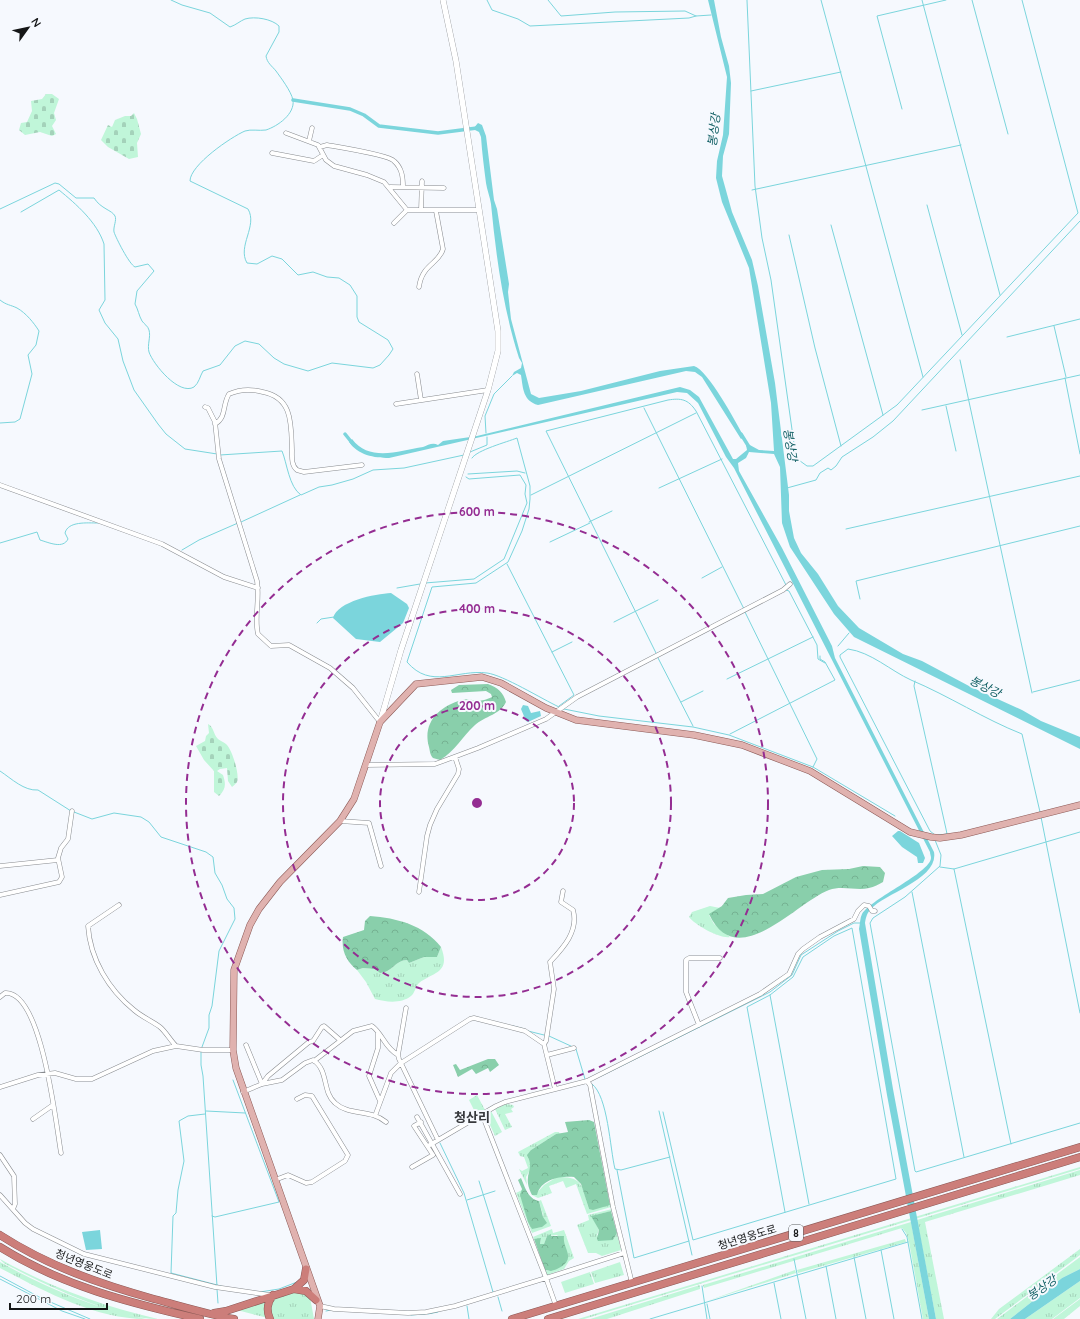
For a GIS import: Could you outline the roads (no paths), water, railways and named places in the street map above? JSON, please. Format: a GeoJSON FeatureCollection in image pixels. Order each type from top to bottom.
{"type":"FeatureCollection","features":[{"type":"Feature","properties":{"kind":"highway","name":"청년영웅도로"},"geometry":{"type":"LineString","coordinates":[[512,1319],[1080,1147]]}},
{"type":"Feature","properties":{"kind":"highway","name":"청년영웅도로"},"geometry":{"type":"LineString","coordinates":[[548,1319],[1080,1157]]}},
{"type":"Feature","properties":{"kind":"highway","name":"청년영웅도로"},"geometry":{"type":"LineString","coordinates":[[0,1235],[33,1255],[80,1276],[129,1292],[208,1314],[234,1319]]}},
{"type":"Feature","properties":{"kind":"highway","name":"청년영웅도로"},"geometry":{"type":"LineString","coordinates":[[0,1247],[53,1275],[95,1292],[126,1302],[200,1319]]}},
{"type":"Feature","properties":{"kind":"highway"},"geometry":{"type":"LineString","coordinates":[[208,1314],[226,1311],[294,1289],[304,1280],[306,1269]]}},
{"type":"Feature","properties":{"kind":"highway"},"geometry":{"type":"LineString","coordinates":[[294,1289],[306,1291],[318,1303]]}},
{"type":"Feature","properties":{"kind":"highway"},"geometry":{"type":"LineString","coordinates":[[270,1319],[267,1309],[270,1300],[274,1295]]}},
{"type":"Feature","properties":{"kind":"main road"},"geometry":{"type":"LineString","coordinates":[[318,1319],[318,1303],[243,1092],[236,1068],[233,1050],[234,970],[250,925],[259,909],[280,882],[340,821],[354,799],[465,455],[473,438],[488,390],[498,350],[498,331],[456,61],[443,0]]}},
{"type":"Feature","properties":{"kind":"main road"},"geometry":{"type":"LineString","coordinates":[[380,722],[416,684],[482,677],[501,683],[515,693],[558,709],[576,720],[694,735],[742,745],[810,771],[910,832],[918,834],[940,838],[961,835],[1080,805]]}},
{"type":"Feature","properties":{"kind":"street"},"geometry":{"type":"LineString","coordinates":[[309,141],[312,128]]}},
{"type":"Feature","properties":{"kind":"street"},"geometry":{"type":"LineString","coordinates":[[286,133],[309,141],[320,147],[329,164],[377,178],[390,187],[407,210]]}},
{"type":"Feature","properties":{"kind":"street"},"geometry":{"type":"LineString","coordinates":[[320,147],[327,145],[392,159],[403,175],[403,187]]}},
{"type":"Feature","properties":{"kind":"street"},"geometry":{"type":"LineString","coordinates":[[272,153],[314,161],[324,155]]}},
{"type":"Feature","properties":{"kind":"street"},"geometry":{"type":"LineString","coordinates":[[420,210],[422,181]]}},
{"type":"Feature","properties":{"kind":"street"},"geometry":{"type":"LineString","coordinates":[[390,187],[444,188]]}},
{"type":"Feature","properties":{"kind":"street"},"geometry":{"type":"LineString","coordinates":[[394,223],[407,210],[479,210]]}},
{"type":"Feature","properties":{"kind":"street"},"geometry":{"type":"LineString","coordinates":[[419,287],[423,272],[442,254],[443,249],[436,211]]}},
{"type":"Feature","properties":{"kind":"street"},"geometry":{"type":"LineString","coordinates":[[417,374],[421,400]]}},
{"type":"Feature","properties":{"kind":"street"},"geometry":{"type":"LineString","coordinates":[[215,424],[224,416],[225,406],[229,394],[253,390],[268,393],[280,398],[289,413],[292,460],[297,470],[304,472],[362,465]]}},
{"type":"Feature","properties":{"kind":"street"},"geometry":{"type":"LineString","coordinates":[[396,404],[488,390]]}},
{"type":"Feature","properties":{"kind":"street"},"geometry":{"type":"LineString","coordinates":[[205,407],[211,412],[215,424],[218,459],[258,588],[259,594],[256,624],[260,637],[272,646],[286,645],[294,648],[302,654],[330,668],[353,688],[380,722]]}},
{"type":"Feature","properties":{"kind":"street"},"geometry":{"type":"LineString","coordinates":[[0,485],[162,544],[224,577],[258,588]]}},
{"type":"Feature","properties":{"kind":"street"},"geometry":{"type":"LineString","coordinates":[[366,765],[427,765],[455,757],[546,719],[558,709],[783,590],[790,584]]}},
{"type":"Feature","properties":{"kind":"street"},"geometry":{"type":"LineString","coordinates":[[420,892],[426,836],[437,809],[458,774],[459,769],[455,757]]}},
{"type":"Feature","properties":{"kind":"street"},"geometry":{"type":"LineString","coordinates":[[0,895],[59,882],[62,876],[58,860],[59,852],[68,839],[72,811]]}},
{"type":"Feature","properties":{"kind":"street"},"geometry":{"type":"LineString","coordinates":[[340,821],[369,823],[381,866]]}},
{"type":"Feature","properties":{"kind":"street"},"geometry":{"type":"LineString","coordinates":[[0,866],[58,860]]}},
{"type":"Feature","properties":{"kind":"street"},"geometry":{"type":"LineString","coordinates":[[544,1044],[548,1037],[554,990],[550,962],[571,935],[574,926],[574,910],[561,902],[563,891]]}},
{"type":"Feature","properties":{"kind":"street"},"geometry":{"type":"LineString","coordinates":[[119,905],[97,918],[88,926],[95,957],[107,980],[127,1004],[160,1027],[176,1046]]}},
{"type":"Feature","properties":{"kind":"street"},"geometry":{"type":"LineString","coordinates":[[428,1146],[505,1102],[587,1081],[760,994],[783,980],[791,970],[798,954],[803,949],[820,937],[854,919],[858,911],[864,905],[869,906],[873,911]]}},
{"type":"Feature","properties":{"kind":"street"},"geometry":{"type":"LineString","coordinates":[[699,1025],[686,992],[686,960],[689,958],[720,958]]}},
{"type":"Feature","properties":{"kind":"street"},"geometry":{"type":"LineString","coordinates":[[0,997],[4,993],[15,995],[29,1012],[47,1074],[61,1153]]}},
{"type":"Feature","properties":{"kind":"street"},"geometry":{"type":"LineString","coordinates":[[406,1008],[398,1055],[438,1140]]}},
{"type":"Feature","properties":{"kind":"street"},"geometry":{"type":"LineString","coordinates":[[375,1116],[387,1078],[401,1063],[474,1018],[525,1031],[544,1044],[555,1089]]}},
{"type":"Feature","properties":{"kind":"street"},"geometry":{"type":"LineString","coordinates":[[262,1084],[268,1076],[309,1042],[313,1041],[322,1027],[324,1026],[340,1040]]}},
{"type":"Feature","properties":{"kind":"street"},"geometry":{"type":"LineString","coordinates":[[243,1092],[262,1084],[282,1080],[306,1063],[314,1061],[352,1031],[368,1026],[372,1026],[390,1050],[398,1055]]}},
{"type":"Feature","properties":{"kind":"street"},"geometry":{"type":"LineString","coordinates":[[378,1032],[378,1048],[368,1076],[380,1101]]}},
{"type":"Feature","properties":{"kind":"street"},"geometry":{"type":"LineString","coordinates":[[246,1045],[262,1084]]}},
{"type":"Feature","properties":{"kind":"street"},"geometry":{"type":"LineString","coordinates":[[0,1087],[55,1073],[76,1079],[92,1079],[153,1051],[176,1046],[203,1050],[233,1050]]}},
{"type":"Feature","properties":{"kind":"street"},"geometry":{"type":"LineString","coordinates":[[547,1055],[574,1048]]}},
{"type":"Feature","properties":{"kind":"street"},"geometry":{"type":"LineString","coordinates":[[314,1061],[322,1072],[327,1092],[334,1103],[349,1112],[375,1116],[386,1122]]}},
{"type":"Feature","properties":{"kind":"street"},"geometry":{"type":"LineString","coordinates":[[587,1081],[590,1085],[624,1253],[632,1283]]}},
{"type":"Feature","properties":{"kind":"street"},"geometry":{"type":"LineString","coordinates":[[275,1180],[288,1175],[306,1183],[312,1182],[345,1161],[348,1154],[312,1096],[305,1095],[297,1099]]}},
{"type":"Feature","properties":{"kind":"street"},"geometry":{"type":"LineString","coordinates":[[33,1119],[53,1105]]}},
{"type":"Feature","properties":{"kind":"street"},"geometry":{"type":"LineString","coordinates":[[482,1114],[556,1306]]}},
{"type":"Feature","properties":{"kind":"street"},"geometry":{"type":"LineString","coordinates":[[417,1117],[433,1143],[460,1194]]}},
{"type":"Feature","properties":{"kind":"street"},"geometry":{"type":"LineString","coordinates":[[412,1167],[433,1155],[414,1126],[420,1122]]}},
{"type":"Feature","properties":{"kind":"street"},"geometry":{"type":"LineString","coordinates":[[0,1155],[14,1176],[15,1204],[13,1209]]}},
{"type":"Feature","properties":{"kind":"street"},"geometry":{"type":"LineString","coordinates":[[0,1195],[25,1223],[33,1229],[84,1254],[217,1287],[274,1295]]}},
{"type":"Feature","properties":{"kind":"street"},"geometry":{"type":"LineString","coordinates":[[318,1303],[334,1308],[408,1313],[426,1312],[455,1306],[624,1253]]}},
{"type":"Feature","properties":{"kind":"water"},"geometry":{"type":"Polygon","coordinates":[[[708,0],[714,0],[721,37],[729,66],[731,83],[729,134],[723,156],[722,176],[732,212],[752,260],[758,286],[775,383],[789,495],[789,511],[794,538],[801,553],[818,574],[838,606],[859,628],[903,654],[922,661],[969,686],[1022,710],[1041,721],[1080,737],[1080,749],[854,637],[834,614],[790,547],[782,523],[780,467],[774,454],[749,452],[746,458],[738,463],[739,471],[782,548],[832,646],[835,658],[934,852],[933,862],[928,870],[910,885],[878,903],[869,912],[865,923],[893,1089],[936,1319],[929,1319],[887,1095],[859,929],[862,914],[877,901],[921,871],[928,864],[931,858],[930,852],[734,468],[726,457],[698,403],[687,393],[677,392],[389,458],[362,453],[349,442],[352,439],[367,451],[376,453],[394,452],[432,444],[438,445],[443,441],[477,436],[680,387],[690,390],[699,397],[733,459],[736,459],[747,450],[746,445],[748,444],[759,450],[774,451],[771,403],[749,268],[722,202],[716,178],[717,161],[723,135],[727,77],[708,0]]]}},
{"type":"Feature","properties":{"kind":"water"},"geometry":{"type":"Polygon","coordinates":[[[478,123],[482,125],[486,136],[494,200],[497,209],[509,284],[508,292],[511,319],[531,394],[539,398],[581,391],[660,371],[694,366],[707,377],[714,386],[744,437],[741,439],[702,377],[695,372],[686,371],[538,405],[529,400],[522,385],[521,375],[517,373],[512,376],[514,372],[521,368],[522,363],[513,339],[504,301],[495,243],[491,204],[486,183],[481,137],[479,132],[473,129],[478,123]]]}},
{"type":"Feature","properties":{"kind":"water"},"geometry":{"type":"Polygon","coordinates":[[[391,593],[407,604],[409,608],[403,623],[380,642],[356,639],[333,618],[336,612],[349,603],[367,597],[391,593]]]}},
{"type":"Feature","properties":{"kind":"water"},"geometry":{"type":"Polygon","coordinates":[[[523,705],[528,706],[531,713],[540,711],[541,716],[528,722],[526,721],[521,709],[523,705]]]}},
{"type":"Feature","properties":{"kind":"water"},"geometry":{"type":"Polygon","coordinates":[[[898,831],[919,843],[925,858],[923,863],[918,863],[917,857],[902,847],[892,836],[898,831]]]}},
{"type":"Feature","properties":{"kind":"water"},"geometry":{"type":"Polygon","coordinates":[[[100,1230],[102,1249],[86,1250],[82,1232],[100,1230]]]}},
{"type":"Feature","properties":{"kind":"water"},"geometry":{"type":"Polygon","coordinates":[[[1080,1269],[1080,1281],[1025,1319],[1010,1319],[1062,1278],[1080,1269]]]}},
{"type":"Feature","properties":{"kind":"waterway"},"geometry":{"type":"LineString","coordinates":[[0,209],[55,183],[59,184],[76,198],[94,198],[100,205],[114,214],[116,219],[114,232],[129,261],[135,267],[148,264],[154,271],[137,291],[135,304],[142,321],[149,330],[149,352],[161,371],[174,383],[181,387],[188,389],[194,387],[203,371],[220,365],[235,346],[245,341],[259,344],[274,358],[284,364],[308,371],[332,363],[373,368],[380,365],[389,355],[393,349],[388,340],[359,322],[357,317],[357,296],[350,285],[339,278],[327,277],[313,272],[298,275],[282,259],[272,256],[257,264],[247,263],[244,250],[251,222],[248,209],[190,181],[197,167],[212,152],[230,139],[245,131],[266,130],[276,126],[285,119],[291,110],[293,100],[288,89],[269,63],[266,56],[279,32],[279,26],[268,20],[254,18],[245,19],[230,27],[210,13],[182,5],[171,0]]}},
{"type":"Feature","properties":{"kind":"waterway"},"geometry":{"type":"LineString","coordinates":[[487,0],[492,10],[518,19],[530,26],[689,18],[696,16]]}},
{"type":"Feature","properties":{"kind":"waterway"},"geometry":{"type":"LineString","coordinates":[[548,0],[561,16],[615,12],[685,11],[696,16],[711,15]]}},
{"type":"Feature","properties":{"kind":"waterway","name":"봉상강"},"geometry":{"type":"LineString","coordinates":[[747,0],[755,186],[762,238],[771,280],[796,458],[807,466],[813,466],[897,405],[1078,213],[1022,0]]}},
{"type":"Feature","properties":{"kind":"waterway"},"geometry":{"type":"LineString","coordinates":[[821,0],[923,377]]}},
{"type":"Feature","properties":{"kind":"waterway"},"geometry":{"type":"LineString","coordinates":[[922,0],[1000,295]]}},
{"type":"Feature","properties":{"kind":"waterway"},"geometry":{"type":"LineString","coordinates":[[902,109],[877,16],[946,0]]}},
{"type":"Feature","properties":{"kind":"waterway"},"geometry":{"type":"LineString","coordinates":[[972,0],[1008,134]]}},
{"type":"Feature","properties":{"kind":"waterway"},"geometry":{"type":"LineString","coordinates":[[751,91],[841,72]]}},
{"type":"Feature","properties":{"kind":"waterway"},"geometry":{"type":"LineString","coordinates":[[293,100],[350,109],[364,115],[379,126],[438,133],[477,128]]}},
{"type":"Feature","properties":{"kind":"waterway"},"geometry":{"type":"LineString","coordinates":[[752,190],[961,145]]}},
{"type":"Feature","properties":{"kind":"waterway"},"geometry":{"type":"LineString","coordinates":[[21,212],[59,190],[79,207],[91,221],[101,236],[104,244],[105,300],[99,310],[105,323],[118,339],[123,361],[134,390],[166,434],[185,449],[217,454]]}},
{"type":"Feature","properties":{"kind":"waterway"},"geometry":{"type":"LineString","coordinates":[[927,205],[962,335]]}},
{"type":"Feature","properties":{"kind":"waterway"},"geometry":{"type":"LineString","coordinates":[[787,488],[816,480],[820,473],[828,468],[831,470],[836,466],[842,457],[873,437],[893,421],[1080,221]]}},
{"type":"Feature","properties":{"kind":"waterway"},"geometry":{"type":"LineString","coordinates":[[831,225],[883,415]]}},
{"type":"Feature","properties":{"kind":"waterway"},"geometry":{"type":"LineString","coordinates":[[789,235],[815,348],[841,446]]}},
{"type":"Feature","properties":{"kind":"waterway"},"geometry":{"type":"LineString","coordinates":[[0,300],[24,313],[39,331],[36,345],[28,355],[32,374],[20,419],[15,422],[0,423]]}},
{"type":"Feature","properties":{"kind":"waterway"},"geometry":{"type":"LineString","coordinates":[[1007,337],[1080,319]]}},
{"type":"Feature","properties":{"kind":"waterway"},"geometry":{"type":"LineString","coordinates":[[1054,326],[1066,377]]}},
{"type":"Feature","properties":{"kind":"waterway"},"geometry":{"type":"LineString","coordinates":[[960,360],[1032,693]]}},
{"type":"Feature","properties":{"kind":"waterway"},"geometry":{"type":"LineString","coordinates":[[922,410],[1080,375]]}},
{"type":"Feature","properties":{"kind":"waterway"},"geometry":{"type":"LineString","coordinates":[[486,433],[485,416],[494,394],[512,376]]}},
{"type":"Feature","properties":{"kind":"waterway"},"geometry":{"type":"LineString","coordinates":[[1065,378],[1080,454]]}},
{"type":"Feature","properties":{"kind":"waterway"},"geometry":{"type":"LineString","coordinates":[[656,653],[546,431],[668,400],[684,400],[696,411],[786,585]]}},
{"type":"Feature","properties":{"kind":"waterway"},"geometry":{"type":"LineString","coordinates":[[946,406],[956,451]]}},
{"type":"Feature","properties":{"kind":"waterway"},"geometry":{"type":"LineString","coordinates":[[644,408],[744,609]]}},
{"type":"Feature","properties":{"kind":"waterway"},"geometry":{"type":"LineString","coordinates":[[531,495],[696,413]]}},
{"type":"Feature","properties":{"kind":"waterway"},"geometry":{"type":"LineString","coordinates":[[345,434],[353,444]]}},
{"type":"Feature","properties":{"kind":"waterway"},"geometry":{"type":"LineString","coordinates":[[741,434],[749,447]]}},
{"type":"Feature","properties":{"kind":"waterway"},"geometry":{"type":"LineString","coordinates":[[470,452],[487,445],[487,437]]}},
{"type":"Feature","properties":{"kind":"waterway"},"geometry":{"type":"LineString","coordinates":[[472,458],[486,449],[517,438],[530,486],[529,509],[522,531],[508,562],[476,583],[432,587],[407,662],[416,670],[425,675],[435,677],[476,673],[487,673],[494,675],[503,678],[559,707]]}},
{"type":"Feature","properties":{"kind":"waterway"},"geometry":{"type":"LineString","coordinates":[[220,455],[282,451],[291,481],[301,495],[319,487],[353,479],[373,470],[404,468],[464,455]]}},
{"type":"Feature","properties":{"kind":"waterway"},"geometry":{"type":"LineString","coordinates":[[659,488],[722,459]]}},
{"type":"Feature","properties":{"kind":"waterway"},"geometry":{"type":"LineString","coordinates":[[468,474],[517,471],[525,473]]}},
{"type":"Feature","properties":{"kind":"waterway"},"geometry":{"type":"LineString","coordinates":[[425,583],[474,579],[504,559],[527,503],[525,494],[526,485],[520,475],[469,479],[466,477]]}},
{"type":"Feature","properties":{"kind":"waterway"},"geometry":{"type":"LineString","coordinates":[[846,529],[1080,476]]}},
{"type":"Feature","properties":{"kind":"waterway"},"geometry":{"type":"LineString","coordinates":[[241,522],[300,495]]}},
{"type":"Feature","properties":{"kind":"waterway"},"geometry":{"type":"LineString","coordinates":[[589,522],[612,511]]}},
{"type":"Feature","properties":{"kind":"waterway"},"geometry":{"type":"LineString","coordinates":[[0,543],[37,532],[40,540],[60,545],[68,539],[65,533],[70,526],[84,523],[98,523]]}},
{"type":"Feature","properties":{"kind":"waterway"},"geometry":{"type":"LineString","coordinates":[[182,550],[199,540],[238,523]]}},
{"type":"Feature","properties":{"kind":"waterway"},"geometry":{"type":"LineString","coordinates":[[550,542],[590,523]]}},
{"type":"Feature","properties":{"kind":"waterway"},"geometry":{"type":"LineString","coordinates":[[860,599],[856,581],[1080,526]]}},
{"type":"Feature","properties":{"kind":"waterway"},"geometry":{"type":"LineString","coordinates":[[507,564],[574,695],[559,706]]}},
{"type":"Feature","properties":{"kind":"waterway"},"geometry":{"type":"LineString","coordinates":[[702,578],[722,567]]}},
{"type":"Feature","properties":{"kind":"waterway"},"geometry":{"type":"LineString","coordinates":[[397,588],[420,584]]}},
{"type":"Feature","properties":{"kind":"waterway"},"geometry":{"type":"LineString","coordinates":[[786,590],[789,591],[817,645],[818,659],[825,663]]}},
{"type":"Feature","properties":{"kind":"waterway"},"geometry":{"type":"LineString","coordinates":[[614,622],[658,600]]}},
{"type":"Feature","properties":{"kind":"waterway"},"geometry":{"type":"LineString","coordinates":[[745,612],[817,759],[813,767]]}},
{"type":"Feature","properties":{"kind":"waterway"},"geometry":{"type":"LineString","coordinates":[[317,623],[321,619],[334,617]]}},
{"type":"Feature","properties":{"kind":"waterway"},"geometry":{"type":"LineString","coordinates":[[838,646],[849,633]]}},
{"type":"Feature","properties":{"kind":"waterway"},"geometry":{"type":"LineString","coordinates":[[727,679],[813,637]]}},
{"type":"Feature","properties":{"kind":"waterway"},"geometry":{"type":"LineString","coordinates":[[552,652],[572,642]]}},
{"type":"Feature","properties":{"kind":"waterway"},"geometry":{"type":"LineString","coordinates":[[935,835],[930,831],[840,657],[840,655],[848,649],[865,654],[903,676],[1022,734],[1040,812]]}},
{"type":"Feature","properties":{"kind":"waterway"},"geometry":{"type":"LineString","coordinates":[[657,656],[693,726]]}},
{"type":"Feature","properties":{"kind":"waterway"},"geometry":{"type":"LineString","coordinates":[[730,734],[835,680],[825,662],[820,659],[820,656]]}},
{"type":"Feature","properties":{"kind":"waterway"},"geometry":{"type":"LineString","coordinates":[[1033,692],[1080,680]]}},
{"type":"Feature","properties":{"kind":"waterway"},"geometry":{"type":"LineString","coordinates":[[915,681],[914,686],[947,834],[938,835]]}},
{"type":"Feature","properties":{"kind":"waterway"},"geometry":{"type":"LineString","coordinates":[[681,702],[703,691]]}},
{"type":"Feature","properties":{"kind":"waterway"},"geometry":{"type":"LineString","coordinates":[[564,709],[599,716],[693,727],[729,735],[813,767],[895,816]]}},
{"type":"Feature","properties":{"kind":"waterway"},"geometry":{"type":"LineString","coordinates":[[0,771],[23,787],[38,790],[71,811]]}},
{"type":"Feature","properties":{"kind":"waterway"},"geometry":{"type":"LineString","coordinates":[[74,812],[92,819],[114,813],[141,817],[149,822],[161,837],[206,852],[213,857],[215,873],[222,885],[227,899],[234,908],[235,919],[219,951],[212,1006],[209,1015],[209,1028],[202,1047]]}},
{"type":"Feature","properties":{"kind":"waterway"},"geometry":{"type":"LineString","coordinates":[[1041,817],[1080,1013]]}},
{"type":"Feature","properties":{"kind":"waterway"},"geometry":{"type":"LineString","coordinates":[[940,867],[954,869],[1080,832]]}},
{"type":"Feature","properties":{"kind":"waterway"},"geometry":{"type":"LineString","coordinates":[[935,840],[941,855],[940,866],[905,897],[873,918],[870,923],[915,1171],[916,1172],[1080,1123]]}},
{"type":"Feature","properties":{"kind":"waterway"},"geometry":{"type":"LineString","coordinates":[[954,869],[1011,1144]]}},
{"type":"Feature","properties":{"kind":"waterway"},"geometry":{"type":"LineString","coordinates":[[912,892],[964,1157]]}},
{"type":"Feature","properties":{"kind":"waterway"},"geometry":{"type":"LineString","coordinates":[[601,1076],[770,992],[792,975],[801,955],[838,931],[854,923],[860,923]]}},
{"type":"Feature","properties":{"kind":"waterway"},"geometry":{"type":"LineString","coordinates":[[663,1112],[693,1240],[896,1179],[852,928],[834,936],[803,957],[793,977],[770,995],[747,1007],[785,1212]]}},
{"type":"Feature","properties":{"kind":"waterway"},"geometry":{"type":"LineString","coordinates":[[770,995],[809,1204]]}},
{"type":"Feature","properties":{"kind":"waterway"},"geometry":{"type":"LineString","coordinates":[[513,1026],[524,1029]]}},
{"type":"Feature","properties":{"kind":"waterway"},"geometry":{"type":"LineString","coordinates":[[528,1031],[544,1035]]}},
{"type":"Feature","properties":{"kind":"waterway"},"geometry":{"type":"LineString","coordinates":[[549,1036],[573,1047]]}},
{"type":"Feature","properties":{"kind":"waterway"},"geometry":{"type":"LineString","coordinates":[[576,1049],[585,1079]]}},
{"type":"Feature","properties":{"kind":"waterway"},"geometry":{"type":"LineString","coordinates":[[201,1050],[217,1286]]}},
{"type":"Feature","properties":{"kind":"waterway"},"geometry":{"type":"LineString","coordinates":[[212,1216],[215,1217],[279,1202],[233,1080]]}},
{"type":"Feature","properties":{"kind":"waterway"},"geometry":{"type":"LineString","coordinates":[[592,1084],[602,1100],[605,1111],[615,1169],[621,1170],[670,1157]]}},
{"type":"Feature","properties":{"kind":"waterway"},"geometry":{"type":"LineString","coordinates":[[206,1111],[245,1113]]}},
{"type":"Feature","properties":{"kind":"waterway"},"geometry":{"type":"LineString","coordinates":[[659,1111],[692,1255]]}},
{"type":"Feature","properties":{"kind":"waterway"},"geometry":{"type":"LineString","coordinates":[[205,1114],[188,1116],[179,1121],[184,1161],[178,1190],[176,1213],[173,1216],[171,1273],[221,1286]]}},
{"type":"Feature","properties":{"kind":"waterway"},"geometry":{"type":"LineString","coordinates":[[440,1143],[464,1193],[493,1292]]}},
{"type":"Feature","properties":{"kind":"waterway"},"geometry":{"type":"LineString","coordinates":[[617,1170],[634,1258],[689,1241]]}},
{"type":"Feature","properties":{"kind":"waterway"},"geometry":{"type":"LineString","coordinates":[[479,1181],[505,1264]]}},
{"type":"Feature","properties":{"kind":"waterway"},"geometry":{"type":"LineString","coordinates":[[467,1200],[495,1191]]}},
{"type":"Feature","properties":{"kind":"waterway"},"geometry":{"type":"LineString","coordinates":[[902,1229],[907,1237],[922,1319]]}},
{"type":"Feature","properties":{"kind":"waterway"},"geometry":{"type":"LineString","coordinates":[[650,1319],[908,1242]]}},
{"type":"Feature","properties":{"kind":"waterway"},"geometry":{"type":"LineString","coordinates":[[881,1250],[894,1319]]}},
{"type":"Feature","properties":{"kind":"waterway"},"geometry":{"type":"LineString","coordinates":[[854,1257],[866,1319]]}},
{"type":"Feature","properties":{"kind":"waterway"},"geometry":{"type":"LineString","coordinates":[[794,1259],[806,1319]]}},
{"type":"Feature","properties":{"kind":"waterway"},"geometry":{"type":"LineString","coordinates":[[826,1266],[836,1319]]}},
{"type":"Feature","properties":{"kind":"waterway"},"geometry":{"type":"LineString","coordinates":[[0,1276],[41,1298],[90,1319]]}},
{"type":"Feature","properties":{"kind":"waterway"},"geometry":{"type":"LineString","coordinates":[[0,1279],[62,1311],[85,1319]]}},
{"type":"Feature","properties":{"kind":"waterway"},"geometry":{"type":"LineString","coordinates":[[260,1292],[279,1289],[297,1282]]}},
{"type":"Feature","properties":{"kind":"waterway"},"geometry":{"type":"LineString","coordinates":[[774,1283],[781,1319]]}},
{"type":"Feature","properties":{"kind":"waterway"},"geometry":{"type":"LineString","coordinates":[[702,1286],[707,1319]]}},
{"type":"Feature","properties":{"kind":"waterway"},"geometry":{"type":"LineString","coordinates":[[217,1289],[218,1303]]}},
{"type":"Feature","properties":{"kind":"waterway"},"geometry":{"type":"LineString","coordinates":[[498,1297],[502,1311]]}},
{"type":"Feature","properties":{"kind":"waterway"},"geometry":{"type":"LineString","coordinates":[[707,1304],[710,1319]]}},
{"type":"Feature","properties":{"kind":"waterway"},"geometry":{"type":"LineString","coordinates":[[467,1306],[469,1319]]}},
{"type":"Feature","properties":{"kind":"waterway"},"geometry":{"type":"LineString","coordinates":[[326,1311],[331,1310]]}},
{"type":"Feature","properties":{"kind":"waterway"},"geometry":{"type":"LineString","coordinates":[[428,1314],[438,1312]]}},
{"type":"Feature","properties":{"kind":"waterway"},"geometry":{"type":"LineString","coordinates":[[411,1315],[425,1314]]}},
{"type":"Feature","properties":{"kind":"district","name":"청산리"},"geometry":{"type":"Point","coordinates":[472,1117]}}]}
